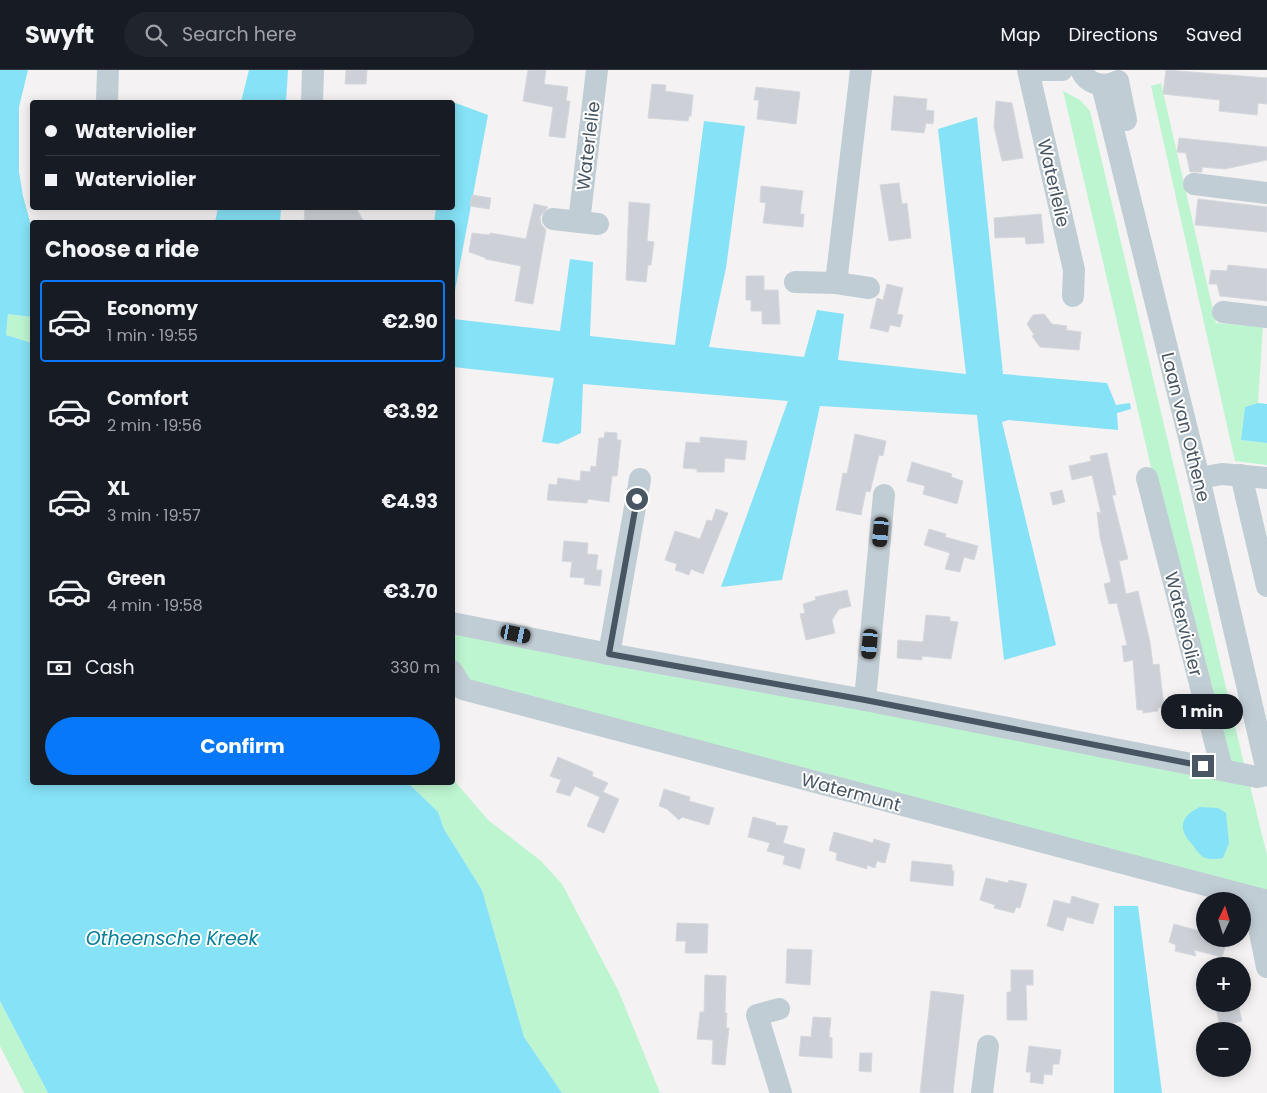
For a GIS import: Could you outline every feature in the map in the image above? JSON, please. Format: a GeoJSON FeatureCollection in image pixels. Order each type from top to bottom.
{"type":"FeatureCollection","features":[{"type":"Feature","properties":{"kind":"street"},"geometry":{"type":"LineString","coordinates":[[107,100],[108,70]]}},
{"type":"Feature","properties":{"kind":"street"},"geometry":{"type":"LineString","coordinates":[[312,100],[313,70]]}},
{"type":"Feature","properties":{"kind":"street","name":"Waterlelie"},"geometry":{"type":"LineString","coordinates":[[553,219],[589,223],[597,70]]}},
{"type":"Feature","properties":{"kind":"street"},"geometry":{"type":"LineString","coordinates":[[836,282],[862,70]]}},
{"type":"Feature","properties":{"kind":"street","name":"Waterlelie"},"geometry":{"type":"LineString","coordinates":[[1062,70],[1029,70],[1074,270],[1073,296]]}},
{"type":"Feature","properties":{"kind":"street"},"geometry":{"type":"LineString","coordinates":[[1081,70],[1088,79],[1116,79]]}},
{"type":"Feature","properties":{"kind":"street","name":"Laan van Othene"},"geometry":{"type":"LineString","coordinates":[[1116,79],[1267,771]]}},
{"type":"Feature","properties":{"kind":"street"},"geometry":{"type":"LineString","coordinates":[[1194,184],[1267,193]]}},
{"type":"Feature","properties":{"kind":"street"},"geometry":{"type":"LineString","coordinates":[[795,282],[836,282],[869,288]]}},
{"type":"Feature","properties":{"kind":"street"},"geometry":{"type":"LineString","coordinates":[[1223,312],[1267,317]]}},
{"type":"Feature","properties":{"kind":"street"},"geometry":{"type":"LineString","coordinates":[[1204,477],[1241,475],[1267,478]]}},
{"type":"Feature","properties":{"kind":"street"},"geometry":{"type":"LineString","coordinates":[[1241,475],[1267,586]]}},
{"type":"Feature","properties":{"kind":"street","name":"Laan van Othene"},"geometry":{"type":"LineString","coordinates":[[1204,477],[1267,715]]}},
{"type":"Feature","properties":{"kind":"street","name":"Waterviolier"},"geometry":{"type":"LineString","coordinates":[[1147,478],[1222,769]]}},
{"type":"Feature","properties":{"kind":"street"},"geometry":{"type":"LineString","coordinates":[[609,654],[640,479]]}},
{"type":"Feature","properties":{"kind":"street"},"geometry":{"type":"LineString","coordinates":[[865,700],[884,494]]}},
{"type":"Feature","properties":{"kind":"street"},"geometry":{"type":"LineString","coordinates":[[456,623],[609,654],[865,700],[1257,777],[1267,775]]}},
{"type":"Feature","properties":{"kind":"street","name":"Watermunt"},"geometry":{"type":"LineString","coordinates":[[455,676],[463,689],[1263,901],[1256,913],[1267,968]]}},
{"type":"Feature","properties":{"kind":"street"},"geometry":{"type":"LineString","coordinates":[[779,1008],[757,1014],[780,1093]]}},
{"type":"Feature","properties":{"kind":"street"},"geometry":{"type":"LineString","coordinates":[[982,1093],[988,1046]]}},
{"type":"Feature","properties":{"kind":"green space"},"geometry":{"type":"Polygon","coordinates":[[[1161,83],[1216,323],[1263,327],[1258,403],[1245,407],[1241,440],[1267,443],[1267,465],[1235,461],[1151,86],[1161,83]]]}},
{"type":"Feature","properties":{"kind":"green space"},"geometry":{"type":"Polygon","coordinates":[[[1063,91],[1080,100],[1090,111],[1244,764],[1225,764],[1155,484],[1063,91]]]}},
{"type":"Feature","properties":{"kind":"green space"},"geometry":{"type":"Polygon","coordinates":[[[8,314],[30,317],[30,342],[6,335],[8,314]]]}},
{"type":"Feature","properties":{"kind":"green space"},"geometry":{"type":"Polygon","coordinates":[[[463,630],[1250,786],[1267,855],[1267,895],[465,679],[455,662],[455,635],[463,630]]]}},
{"type":"Feature","properties":{"kind":"green space"},"geometry":{"type":"Polygon","coordinates":[[[455,781],[488,820],[541,861],[562,884],[619,992],[660,1093],[562,1093],[524,1037],[482,890],[444,829],[438,812],[410,785],[455,785],[455,781]]]}},
{"type":"Feature","properties":{"kind":"green space"},"geometry":{"type":"Polygon","coordinates":[[[0,1001],[48,1093],[24,1093],[0,1046],[0,1001]]]}},
{"type":"Feature","properties":{"kind":"water","name":"Otheensche Kreek"},"geometry":{"type":"Polygon","coordinates":[[[0,70],[28,70],[19,107],[19,172],[30,222],[30,317],[8,314],[6,335],[30,342],[30,785],[410,785],[438,812],[444,829],[482,890],[524,1037],[562,1093],[48,1093],[0,1001],[0,70]]]}},
{"type":"Feature","properties":{"kind":"water"},"geometry":{"type":"Polygon","coordinates":[[[249,70],[288,70],[286,100],[242,100],[249,70]]]}},
{"type":"Feature","properties":{"kind":"water"},"geometry":{"type":"Polygon","coordinates":[[[455,103],[488,115],[455,290],[455,220],[434,220],[436,210],[455,210],[455,103]]]}},
{"type":"Feature","properties":{"kind":"water"},"geometry":{"type":"Polygon","coordinates":[[[977,117],[1003,374],[1107,383],[1116,405],[1130,403],[1131,409],[1117,413],[1118,430],[1008,420],[1002,422],[1056,645],[1004,660],[977,415],[820,406],[782,580],[721,587],[788,401],[583,384],[581,433],[558,444],[542,442],[554,378],[455,367],[455,319],[560,331],[570,259],[593,262],[590,336],[675,345],[704,121],[745,126],[726,268],[709,347],[804,357],[817,310],[844,314],[838,360],[966,374],[938,129],[977,117]]]}},
{"type":"Feature","properties":{"kind":"water"},"geometry":{"type":"Polygon","coordinates":[[[218,210],[281,210],[280,220],[215,220],[218,210]]]}},
{"type":"Feature","properties":{"kind":"water"},"geometry":{"type":"Polygon","coordinates":[[[1258,403],[1267,404],[1267,443],[1241,440],[1245,407],[1258,403]]]}},
{"type":"Feature","properties":{"kind":"water"},"geometry":{"type":"Polygon","coordinates":[[[1200,807],[1218,808],[1226,813],[1229,843],[1223,858],[1210,859],[1203,857],[1184,833],[1183,823],[1185,818],[1200,807]]]}},
{"type":"Feature","properties":{"kind":"water"},"geometry":{"type":"Polygon","coordinates":[[[1114,906],[1138,906],[1162,1093],[1114,1093],[1114,906]]]}},
{"type":"Feature","properties":{"kind":"building"},"geometry":{"type":"Polygon","coordinates":[[[346,70],[367,70],[366,84],[345,84],[346,70]]]}},
{"type":"Feature","properties":{"kind":"building"},"geometry":{"type":"Polygon","coordinates":[[[528,70],[546,70],[544,84],[568,87],[566,101],[570,101],[565,138],[549,136],[553,107],[523,101],[528,70]]]}},
{"type":"Feature","properties":{"kind":"building"},"geometry":{"type":"Polygon","coordinates":[[[1166,70],[1267,78],[1267,104],[1258,103],[1257,115],[1219,111],[1220,100],[1163,94],[1166,70]]]}},
{"type":"Feature","properties":{"kind":"building"},"geometry":{"type":"Polygon","coordinates":[[[652,84],[666,85],[665,91],[693,95],[691,116],[689,116],[688,121],[648,118],[652,84]]]}},
{"type":"Feature","properties":{"kind":"building"},"geometry":{"type":"Polygon","coordinates":[[[756,87],[800,92],[796,124],[757,119],[759,100],[754,100],[756,87]]]}},
{"type":"Feature","properties":{"kind":"building"},"geometry":{"type":"Polygon","coordinates":[[[894,96],[927,99],[926,110],[934,111],[933,124],[926,123],[924,133],[891,130],[894,96]]]}},
{"type":"Feature","properties":{"kind":"building"},"geometry":{"type":"Polygon","coordinates":[[[996,101],[1012,103],[1023,158],[1002,161],[994,127],[996,101]]]}},
{"type":"Feature","properties":{"kind":"building"},"geometry":{"type":"Polygon","coordinates":[[[1179,138],[1267,147],[1267,160],[1225,169],[1202,167],[1202,172],[1190,172],[1186,153],[1177,152],[1179,138]]]}},
{"type":"Feature","properties":{"kind":"building"},"geometry":{"type":"Polygon","coordinates":[[[899,183],[902,204],[907,203],[911,238],[889,241],[880,185],[899,183]]]}},
{"type":"Feature","properties":{"kind":"building"},"geometry":{"type":"Polygon","coordinates":[[[761,186],[803,191],[800,214],[804,214],[803,227],[763,223],[766,203],[760,202],[761,186]]]}},
{"type":"Feature","properties":{"kind":"building"},"geometry":{"type":"Polygon","coordinates":[[[472,195],[491,198],[489,209],[470,206],[472,195]]]}},
{"type":"Feature","properties":{"kind":"building"},"geometry":{"type":"Polygon","coordinates":[[[1198,199],[1267,207],[1267,232],[1195,225],[1198,199]]]}},
{"type":"Feature","properties":{"kind":"building"},"geometry":{"type":"Polygon","coordinates":[[[629,202],[650,204],[647,241],[654,242],[651,265],[648,265],[646,282],[626,280],[629,202]]]}},
{"type":"Feature","properties":{"kind":"building"},"geometry":{"type":"Polygon","coordinates":[[[534,204],[548,207],[540,217],[541,224],[546,230],[533,304],[515,301],[521,266],[485,259],[469,252],[472,233],[490,235],[490,233],[526,239],[534,204]]]}},
{"type":"Feature","properties":{"kind":"building"},"geometry":{"type":"Polygon","coordinates":[[[305,210],[357,210],[363,220],[304,220],[305,210]]]}},
{"type":"Feature","properties":{"kind":"building"},"geometry":{"type":"Polygon","coordinates":[[[1041,214],[1044,243],[1026,244],[1025,237],[995,238],[994,218],[1041,214]]]}},
{"type":"Feature","properties":{"kind":"building"},"geometry":{"type":"Polygon","coordinates":[[[1228,265],[1267,269],[1267,301],[1220,296],[1217,284],[1209,284],[1211,270],[1227,271],[1228,265]]]}},
{"type":"Feature","properties":{"kind":"building"},"geometry":{"type":"Polygon","coordinates":[[[746,276],[764,276],[764,290],[778,290],[780,324],[762,324],[762,311],[751,311],[751,300],[746,300],[746,276]]]}},
{"type":"Feature","properties":{"kind":"building"},"geometry":{"type":"Polygon","coordinates":[[[887,284],[903,288],[897,314],[903,315],[900,327],[890,325],[888,332],[870,328],[877,298],[883,300],[887,284]]]}},
{"type":"Feature","properties":{"kind":"building"},"geometry":{"type":"Polygon","coordinates":[[[1044,314],[1052,324],[1067,326],[1066,330],[1081,332],[1079,350],[1040,347],[1032,336],[1034,335],[1027,324],[1033,315],[1044,314]]]}},
{"type":"Feature","properties":{"kind":"building"},"geometry":{"type":"Polygon","coordinates":[[[605,432],[617,433],[617,440],[621,440],[617,476],[612,476],[609,502],[588,499],[587,503],[547,500],[549,484],[557,485],[558,478],[580,481],[581,471],[590,472],[591,466],[596,467],[599,438],[604,438],[605,432]]]}},
{"type":"Feature","properties":{"kind":"building"},"geometry":{"type":"Polygon","coordinates":[[[855,434],[886,441],[883,456],[879,455],[870,492],[866,491],[861,515],[836,510],[843,473],[847,474],[855,434]]]}},
{"type":"Feature","properties":{"kind":"building"},"geometry":{"type":"Polygon","coordinates":[[[700,437],[747,441],[745,460],[725,458],[724,472],[697,472],[697,469],[683,468],[686,442],[700,443],[700,437]]]}},
{"type":"Feature","properties":{"kind":"building"},"geometry":{"type":"Polygon","coordinates":[[[1107,453],[1116,495],[1112,495],[1128,559],[1119,561],[1126,594],[1138,591],[1150,642],[1153,665],[1159,664],[1164,707],[1158,708],[1158,711],[1143,713],[1143,710],[1137,710],[1133,660],[1124,662],[1122,646],[1127,645],[1117,603],[1109,604],[1104,584],[1111,582],[1100,537],[1097,512],[1101,513],[1092,475],[1072,480],[1069,466],[1091,461],[1090,456],[1107,453]]]}},
{"type":"Feature","properties":{"kind":"building"},"geometry":{"type":"Polygon","coordinates":[[[912,462],[952,474],[951,477],[963,481],[957,504],[923,494],[925,486],[907,481],[912,462]]]}},
{"type":"Feature","properties":{"kind":"building"},"geometry":{"type":"Polygon","coordinates":[[[1062,490],[1065,502],[1053,505],[1050,493],[1062,490]]]}},
{"type":"Feature","properties":{"kind":"building"},"geometry":{"type":"Polygon","coordinates":[[[716,509],[728,513],[703,574],[691,569],[689,575],[675,570],[677,564],[665,560],[675,531],[700,539],[707,520],[712,521],[716,509]]]}},
{"type":"Feature","properties":{"kind":"building"},"geometry":{"type":"Polygon","coordinates":[[[929,529],[946,534],[945,537],[978,546],[974,560],[964,557],[960,572],[945,569],[950,553],[924,545],[929,529]]]}},
{"type":"Feature","properties":{"kind":"building"},"geometry":{"type":"Polygon","coordinates":[[[564,541],[588,543],[587,554],[598,555],[596,570],[602,570],[600,586],[584,584],[585,578],[570,577],[572,562],[562,561],[564,541]]]}},
{"type":"Feature","properties":{"kind":"building"},"geometry":{"type":"Polygon","coordinates":[[[847,590],[851,606],[839,609],[832,620],[835,633],[806,640],[800,614],[805,613],[803,604],[816,600],[815,597],[847,590]]]}},
{"type":"Feature","properties":{"kind":"building"},"geometry":{"type":"Polygon","coordinates":[[[926,615],[950,617],[950,621],[958,622],[951,659],[922,656],[922,660],[897,658],[898,640],[923,642],[926,615]]]}},
{"type":"Feature","properties":{"kind":"building"},"geometry":{"type":"Polygon","coordinates":[[[558,757],[593,772],[592,776],[608,783],[603,792],[619,799],[604,833],[587,826],[600,797],[575,786],[570,796],[556,792],[561,780],[550,776],[558,757]]]}},
{"type":"Feature","properties":{"kind":"building"},"geometry":{"type":"Polygon","coordinates":[[[664,789],[690,797],[689,801],[714,808],[709,825],[682,817],[679,820],[667,809],[659,806],[664,789]]]}},
{"type":"Feature","properties":{"kind":"building"},"geometry":{"type":"Polygon","coordinates":[[[753,817],[776,823],[775,825],[788,826],[783,843],[805,849],[800,869],[783,864],[785,856],[767,851],[770,843],[748,837],[753,817]]]}},
{"type":"Feature","properties":{"kind":"building"},"geometry":{"type":"Polygon","coordinates":[[[834,832],[873,843],[874,839],[890,844],[885,863],[877,861],[875,868],[867,865],[867,869],[836,860],[837,853],[829,850],[834,832]]]}},
{"type":"Feature","properties":{"kind":"building"},"geometry":{"type":"Polygon","coordinates":[[[912,861],[952,865],[952,871],[954,871],[953,886],[910,881],[912,861]]]}},
{"type":"Feature","properties":{"kind":"building"},"geometry":{"type":"Polygon","coordinates":[[[986,878],[1008,883],[1009,880],[1027,884],[1020,908],[1016,907],[1014,913],[994,908],[995,905],[980,900],[986,878]]]}},
{"type":"Feature","properties":{"kind":"building"},"geometry":{"type":"Polygon","coordinates":[[[1072,896],[1099,904],[1093,924],[1067,917],[1063,931],[1047,926],[1054,900],[1070,904],[1072,896]]]}},
{"type":"Feature","properties":{"kind":"building"},"geometry":{"type":"Polygon","coordinates":[[[677,923],[708,924],[707,953],[685,953],[686,941],[676,941],[677,923]]]}},
{"type":"Feature","properties":{"kind":"building"},"geometry":{"type":"Polygon","coordinates":[[[1174,924],[1196,930],[1196,948],[1225,948],[1222,957],[1194,950],[1196,956],[1175,951],[1176,945],[1169,942],[1174,924]]]}},
{"type":"Feature","properties":{"kind":"building"},"geometry":{"type":"Polygon","coordinates":[[[787,949],[812,950],[810,985],[786,983],[787,949]]]}},
{"type":"Feature","properties":{"kind":"building"},"geometry":{"type":"Polygon","coordinates":[[[1011,970],[1033,970],[1033,985],[1026,985],[1027,1020],[1007,1020],[1007,992],[1011,992],[1011,970]]]}},
{"type":"Feature","properties":{"kind":"building"},"geometry":{"type":"Polygon","coordinates":[[[705,975],[726,976],[725,1013],[727,1013],[726,1028],[729,1028],[725,1065],[712,1064],[713,1040],[697,1039],[700,1012],[704,1012],[705,975]]]}},
{"type":"Feature","properties":{"kind":"building"},"geometry":{"type":"Polygon","coordinates":[[[931,991],[964,995],[953,1093],[920,1093],[931,991]]]}},
{"type":"Feature","properties":{"kind":"building"},"geometry":{"type":"Polygon","coordinates":[[[1217,1012],[1240,1012],[1242,1021],[1219,1022],[1217,1012]]]}},
{"type":"Feature","properties":{"kind":"building"},"geometry":{"type":"Polygon","coordinates":[[[813,1017],[831,1018],[829,1037],[832,1038],[832,1058],[799,1056],[801,1036],[811,1037],[813,1017]]]}},
{"type":"Feature","properties":{"kind":"building"},"geometry":{"type":"Polygon","coordinates":[[[1029,1046],[1061,1050],[1059,1064],[1053,1064],[1052,1075],[1044,1074],[1043,1084],[1030,1082],[1031,1072],[1026,1072],[1029,1046]]]}},
{"type":"Feature","properties":{"kind":"building"},"geometry":{"type":"Polygon","coordinates":[[[860,1053],[872,1053],[871,1072],[859,1071],[860,1053]]]}},
{"type":"Feature","properties":{"kind":"route"},"geometry":{"type":"LineString","coordinates":[[637,499],[609,654],[865,700],[1203,766]]}}]}
